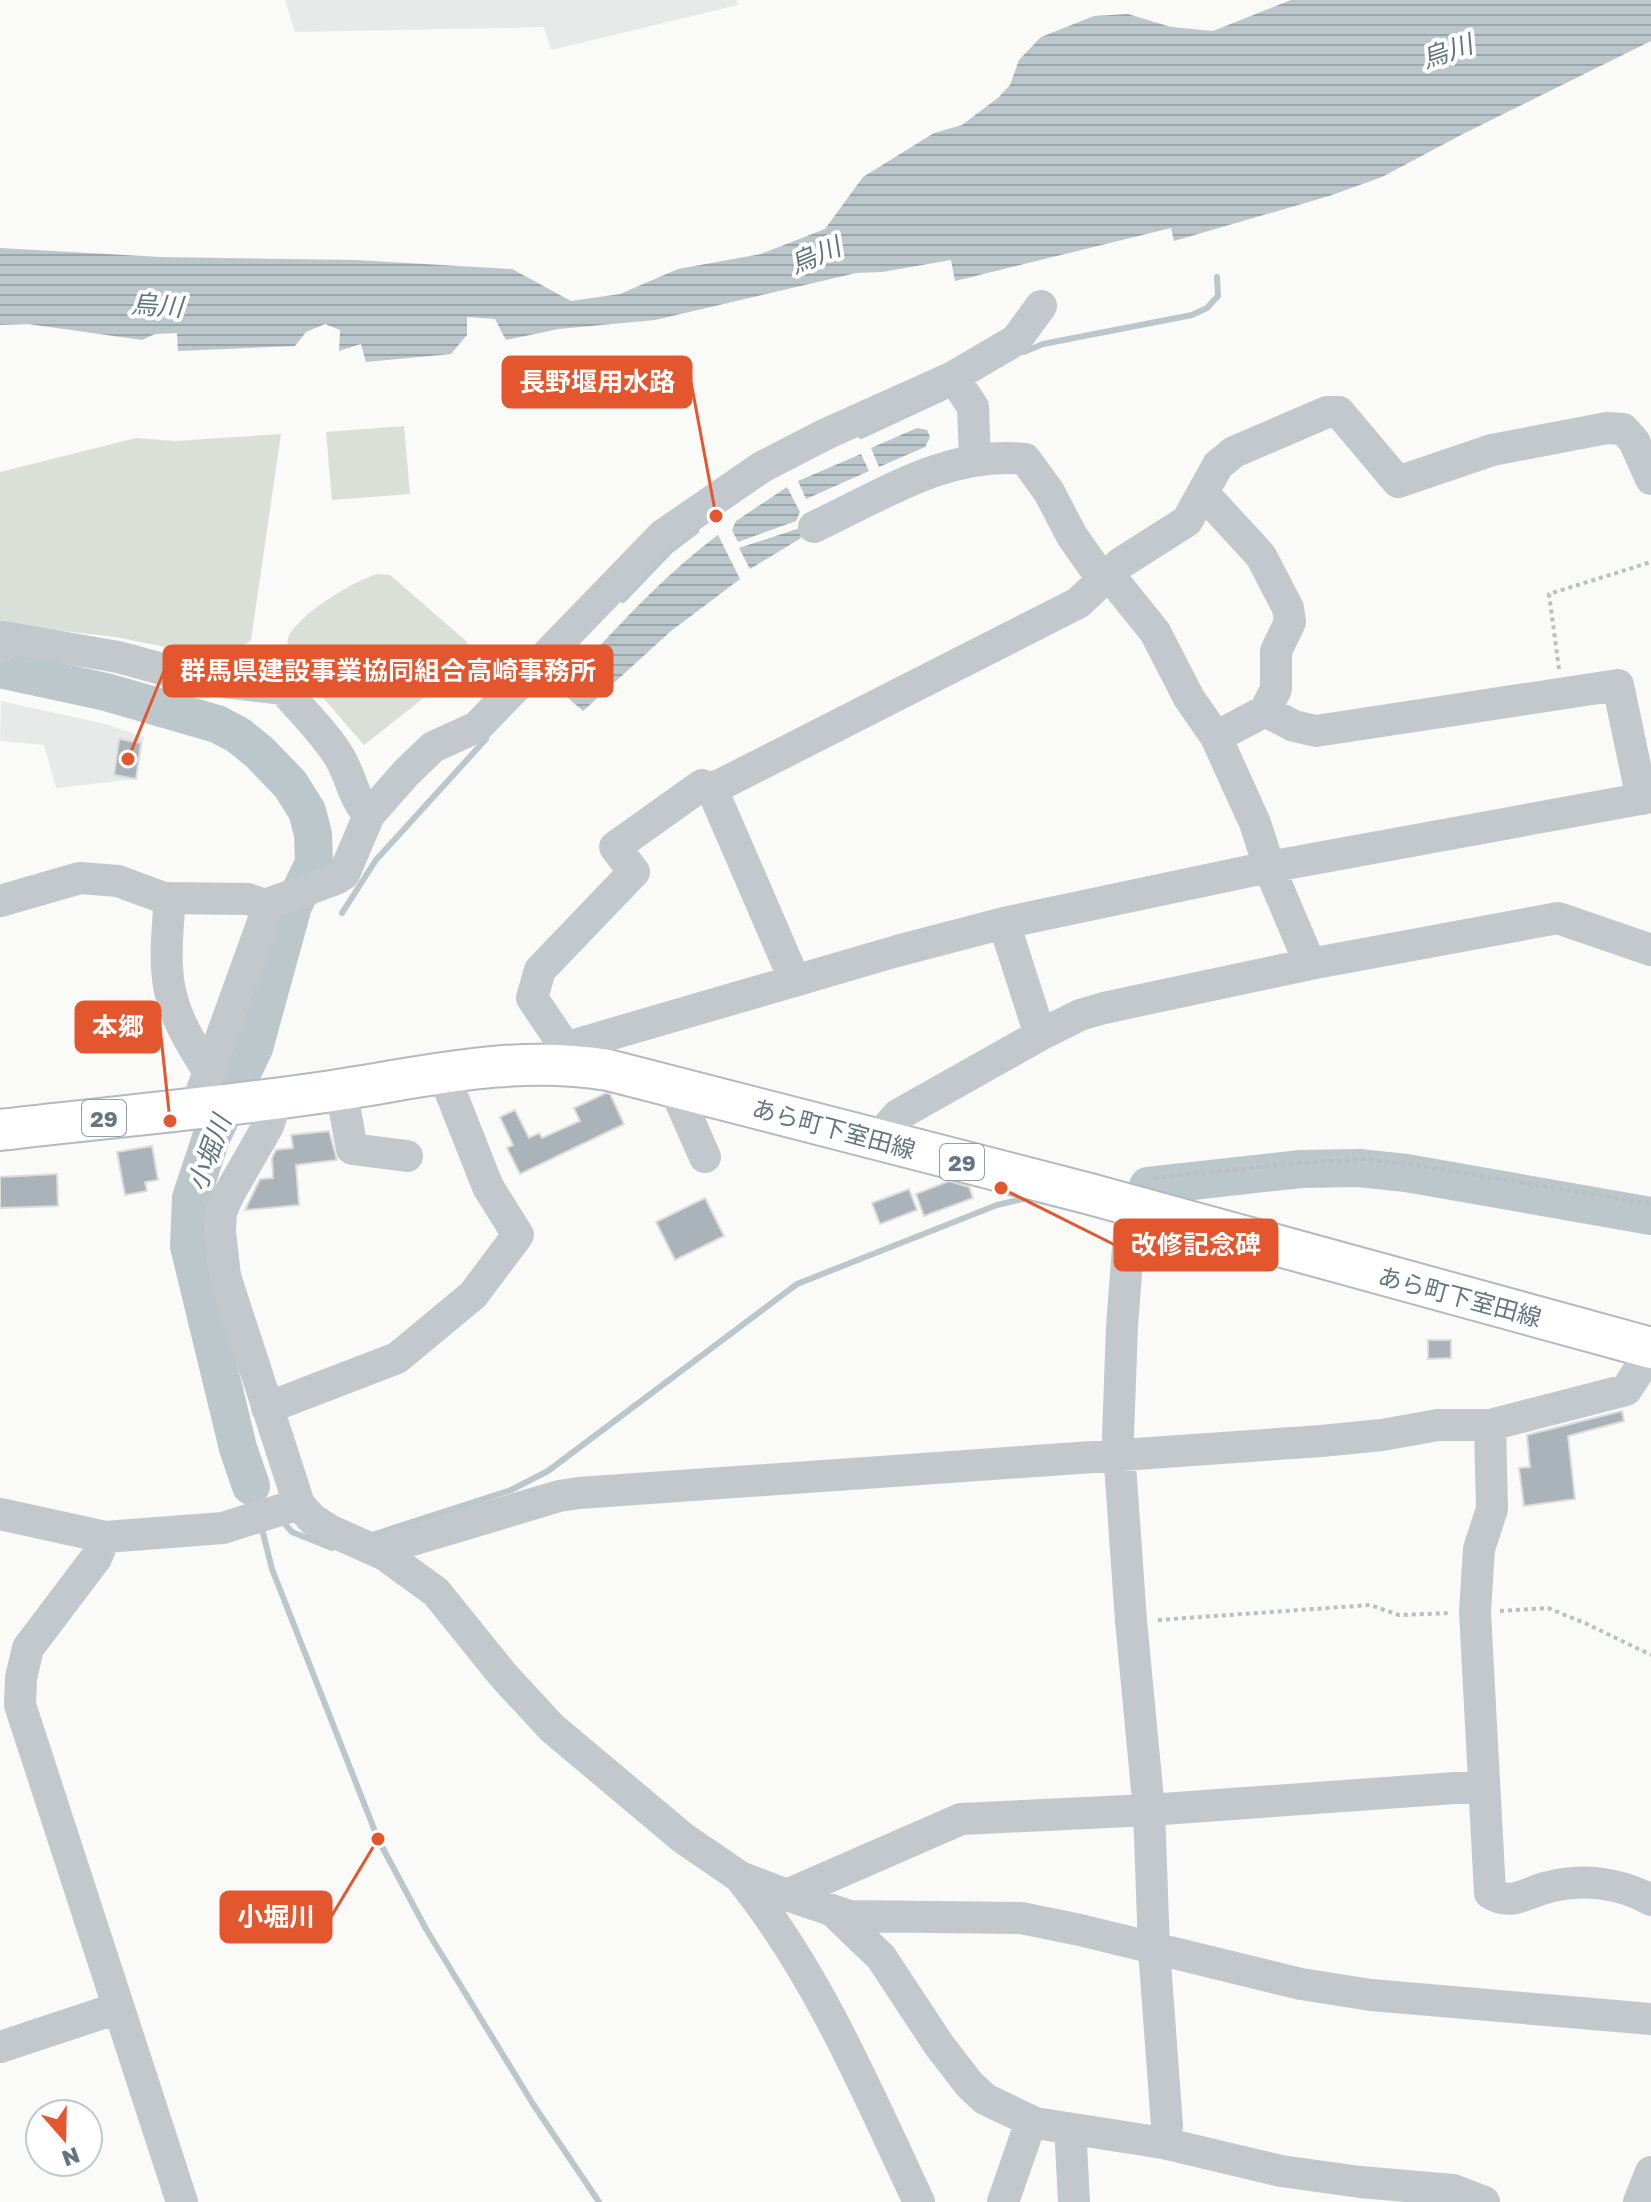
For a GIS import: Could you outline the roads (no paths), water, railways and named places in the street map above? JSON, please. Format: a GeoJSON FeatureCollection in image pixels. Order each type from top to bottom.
{"type":"FeatureCollection","features":[{"type":"Feature","properties":{"kind":"main road","name":"あら町下室田線"},"geometry":{"type":"LineString","coordinates":[[0,1130],[204,1095],[271,1099],[556,1056],[877,1139],[1138,1193],[1649,1347]]}},
{"type":"Feature","properties":{"kind":"street"},"geometry":{"type":"LineString","coordinates":[[0,901],[80,878],[118,881],[164,898],[248,899],[269,904],[336,879],[344,874],[369,815],[424,754],[477,727],[663,535],[762,467],[826,434],[961,389],[1016,340],[1041,306]]}},
{"type":"Feature","properties":{"kind":"street"},"geometry":{"type":"LineString","coordinates":[[961,389],[975,459]]}},
{"type":"Feature","properties":{"kind":"street"},"geometry":{"type":"LineString","coordinates":[[712,789],[1078,603],[1121,563],[1187,521],[1218,465],[1234,452],[1327,412],[1339,412],[1398,482],[1492,450],[1607,428],[1623,429],[1634,441],[1651,479]]}},
{"type":"Feature","properties":{"kind":"street"},"geometry":{"type":"LineString","coordinates":[[814,527],[942,468],[975,459],[1018,458],[1032,465],[1072,536],[1093,566],[1118,586],[1155,632],[1189,698],[1216,737],[1255,823],[1269,867],[1310,964]]}},
{"type":"Feature","properties":{"kind":"street"},"geometry":{"type":"LineString","coordinates":[[1204,494],[1261,556],[1288,608],[1290,622],[1276,651],[1276,689],[1265,711],[1216,737]]}},
{"type":"Feature","properties":{"kind":"street"},"geometry":{"type":"LineString","coordinates":[[0,647],[3,637],[118,657],[199,679],[283,689],[331,744],[345,767],[361,807],[369,815]]}},
{"type":"Feature","properties":{"kind":"street"},"geometry":{"type":"LineString","coordinates":[[795,981],[712,789],[702,785],[615,847],[634,872],[540,970],[532,998],[556,1056],[581,1043],[1004,923],[1269,867],[1647,798],[1618,685],[1316,731],[1294,726],[1265,711]]}},
{"type":"Feature","properties":{"kind":"street"},"geometry":{"type":"LineString","coordinates":[[170,898],[166,954],[168,990],[204,1095]]}},
{"type":"Feature","properties":{"kind":"street"},"geometry":{"type":"LineString","coordinates":[[204,1095],[269,904]]}},
{"type":"Feature","properties":{"kind":"street"},"geometry":{"type":"LineString","coordinates":[[877,1139],[898,1115],[1040,1035],[1080,1015],[1104,1008],[1310,964],[1558,918],[1651,950]]}},
{"type":"Feature","properties":{"kind":"street"},"geometry":{"type":"LineString","coordinates":[[1004,923],[1040,1035]]}},
{"type":"Feature","properties":{"kind":"street"},"geometry":{"type":"LineString","coordinates":[[267,1408],[397,1358],[473,1295],[518,1235],[488,1187],[443,1073]]}},
{"type":"Feature","properties":{"kind":"street"},"geometry":{"type":"LineString","coordinates":[[674,1087],[705,1157]]}},
{"type":"Feature","properties":{"kind":"street"},"geometry":{"type":"LineString","coordinates":[[341,1089],[352,1149],[407,1156]]}},
{"type":"Feature","properties":{"kind":"street"},"geometry":{"type":"LineString","coordinates":[[271,1099],[268,1126],[229,1194],[221,1212],[220,1231],[225,1276],[294,1504],[312,1519],[364,1546],[436,1592],[503,1675],[552,1728],[683,1838],[740,1877],[849,1916],[1021,1918],[1301,1984],[1371,1995],[1651,2019]]}},
{"type":"Feature","properties":{"kind":"street"},"geometry":{"type":"LineString","coordinates":[[1138,1193],[1122,1327],[1120,1456],[1131,1621],[1149,1810],[1154,1949],[1167,2126],[1163,2143]]}},
{"type":"Feature","properties":{"kind":"street"},"geometry":{"type":"LineString","coordinates":[[364,1546],[390,1548],[559,1496],[579,1493],[1120,1456],[1382,1435],[1438,1425],[1490,1425],[1626,1390],[1645,1361],[1649,1347]]}},
{"type":"Feature","properties":{"kind":"street"},"geometry":{"type":"LineString","coordinates":[[1490,1425],[1492,1509],[1479,1549],[1475,1612],[1490,1893],[1501,1901],[1551,1886],[1594,1883],[1620,1885],[1651,1900]]}},
{"type":"Feature","properties":{"kind":"street"},"geometry":{"type":"LineString","coordinates":[[0,1514],[105,1537],[223,1528],[294,1504]]}},
{"type":"Feature","properties":{"kind":"street"},"geometry":{"type":"LineString","coordinates":[[105,1537],[96,1558],[28,1648],[21,1678],[20,1705],[182,2202]]}},
{"type":"Feature","properties":{"kind":"street"},"geometry":{"type":"LineString","coordinates":[[787,1895],[961,1819],[1149,1810],[1483,1786]]}},
{"type":"Feature","properties":{"kind":"street"},"geometry":{"type":"LineString","coordinates":[[740,1877],[766,1910],[812,1982],[919,2202]]}},
{"type":"Feature","properties":{"kind":"street"},"geometry":{"type":"LineString","coordinates":[[832,1910],[881,1957],[939,2045],[969,2084],[985,2099],[1035,2123],[1163,2143],[1281,2171],[1453,2190],[1484,2202]]}},
{"type":"Feature","properties":{"kind":"street"},"geometry":{"type":"LineString","coordinates":[[0,2047],[118,2008]]}},
{"type":"Feature","properties":{"kind":"street"},"geometry":{"type":"LineString","coordinates":[[1003,2202],[1028,2130],[1035,2123]]}},
{"type":"Feature","properties":{"kind":"street"},"geometry":{"type":"LineString","coordinates":[[1074,2130],[1071,2144],[1074,2202]]}},
{"type":"Feature","properties":{"kind":"street"},"geometry":{"type":"LineString","coordinates":[[1639,2202],[1651,2172]]}},
{"type":"Feature","properties":{"kind":"water","name":"烏川"},"geometry":{"type":"Polygon","coordinates":[[[1291,0],[1651,0],[1651,41],[1382,177],[1329,196],[1174,241],[1171,228],[955,281],[951,260],[882,272],[856,273],[655,320],[559,329],[506,340],[495,319],[467,317],[467,335],[451,354],[366,362],[361,344],[339,351],[340,330],[325,324],[306,332],[295,346],[178,351],[177,333],[155,334],[142,340],[28,324],[0,325],[0,248],[160,257],[356,260],[512,269],[571,301],[620,294],[678,269],[761,254],[825,229],[863,177],[934,133],[962,125],[999,97],[1010,85],[1019,60],[1041,37],[1094,16],[1128,14],[1171,27],[1213,31],[1291,0]]]}},
{"type":"Feature","properties":{"kind":"water"},"geometry":{"type":"Polygon","coordinates":[[[917,428],[927,430],[930,437],[925,447],[879,467],[871,448],[917,428]]]}},
{"type":"Feature","properties":{"kind":"water"},"geometry":{"type":"Polygon","coordinates":[[[861,454],[869,471],[806,499],[798,481],[861,454]]]}},
{"type":"Feature","properties":{"kind":"water"},"geometry":{"type":"Polygon","coordinates":[[[787,487],[800,512],[796,521],[738,542],[732,530],[736,521],[787,487]]]}},
{"type":"Feature","properties":{"kind":"water"},"geometry":{"type":"Polygon","coordinates":[[[800,528],[801,538],[750,569],[739,548],[800,528]]]}},
{"type":"Feature","properties":{"kind":"water"},"geometry":{"type":"Polygon","coordinates":[[[718,535],[740,579],[671,631],[583,711],[559,690],[655,589],[718,535]]]}},
{"type":"Feature","properties":{"kind":"waterway"},"geometry":{"type":"LineString","coordinates":[[1024,352],[1043,344],[1192,315],[1207,308],[1218,296],[1217,277]]}},
{"type":"Feature","properties":{"kind":"waterway"},"geometry":{"type":"LineString","coordinates":[[861,436],[945,397]]}},
{"type":"Feature","properties":{"kind":"waterway"},"geometry":{"type":"LineString","coordinates":[[623,600],[671,550],[696,531]]}},
{"type":"Feature","properties":{"kind":"waterway","name":"小堀川"},"geometry":{"type":"LineString","coordinates":[[0,669],[106,692],[217,724],[238,735],[259,752],[290,784],[307,811],[313,834],[314,863],[293,906],[254,1048],[211,1138],[191,1198],[189,1246],[238,1448],[251,1486]]}},
{"type":"Feature","properties":{"kind":"waterway"},"geometry":{"type":"LineString","coordinates":[[342,913],[376,860],[486,739]]}},
{"type":"Feature","properties":{"kind":"waterway"},"geometry":{"type":"LineString","coordinates":[[1148,1186],[1301,1169],[1359,1168],[1406,1173],[1651,1216]]}},
{"type":"Feature","properties":{"kind":"waterway"},"geometry":{"type":"LineString","coordinates":[[369,1536],[511,1490],[548,1471],[797,1284],[997,1205],[1032,1197]]}},
{"type":"Feature","properties":{"kind":"waterway"},"geometry":{"type":"LineString","coordinates":[[251,1486],[267,1504]]}},
{"type":"Feature","properties":{"kind":"waterway"},"geometry":{"type":"LineString","coordinates":[[283,1522],[292,1532],[332,1548]]}},
{"type":"Feature","properties":{"kind":"waterway","name":"小堀川"},"geometry":{"type":"LineString","coordinates":[[261,1525],[272,1569],[378,1839],[426,1929],[533,2104],[599,2202]]}},
{"type":"Feature","properties":{"kind":"place","name":"長野堰用水路"},"geometry":{"type":"Point","coordinates":[716,516]}},
{"type":"Feature","properties":{"kind":"place","name":"群馬県建設事業協同組合高崎事務所"},"geometry":{"type":"Point","coordinates":[128,759]}},
{"type":"Feature","properties":{"kind":"place","name":"本郷"},"geometry":{"type":"Point","coordinates":[170,1121]}},
{"type":"Feature","properties":{"kind":"place","name":"改修記念碑"},"geometry":{"type":"Point","coordinates":[1001,1188]}},
{"type":"Feature","properties":{"kind":"place","name":"小堀川"},"geometry":{"type":"Point","coordinates":[378,1839]}}]}
